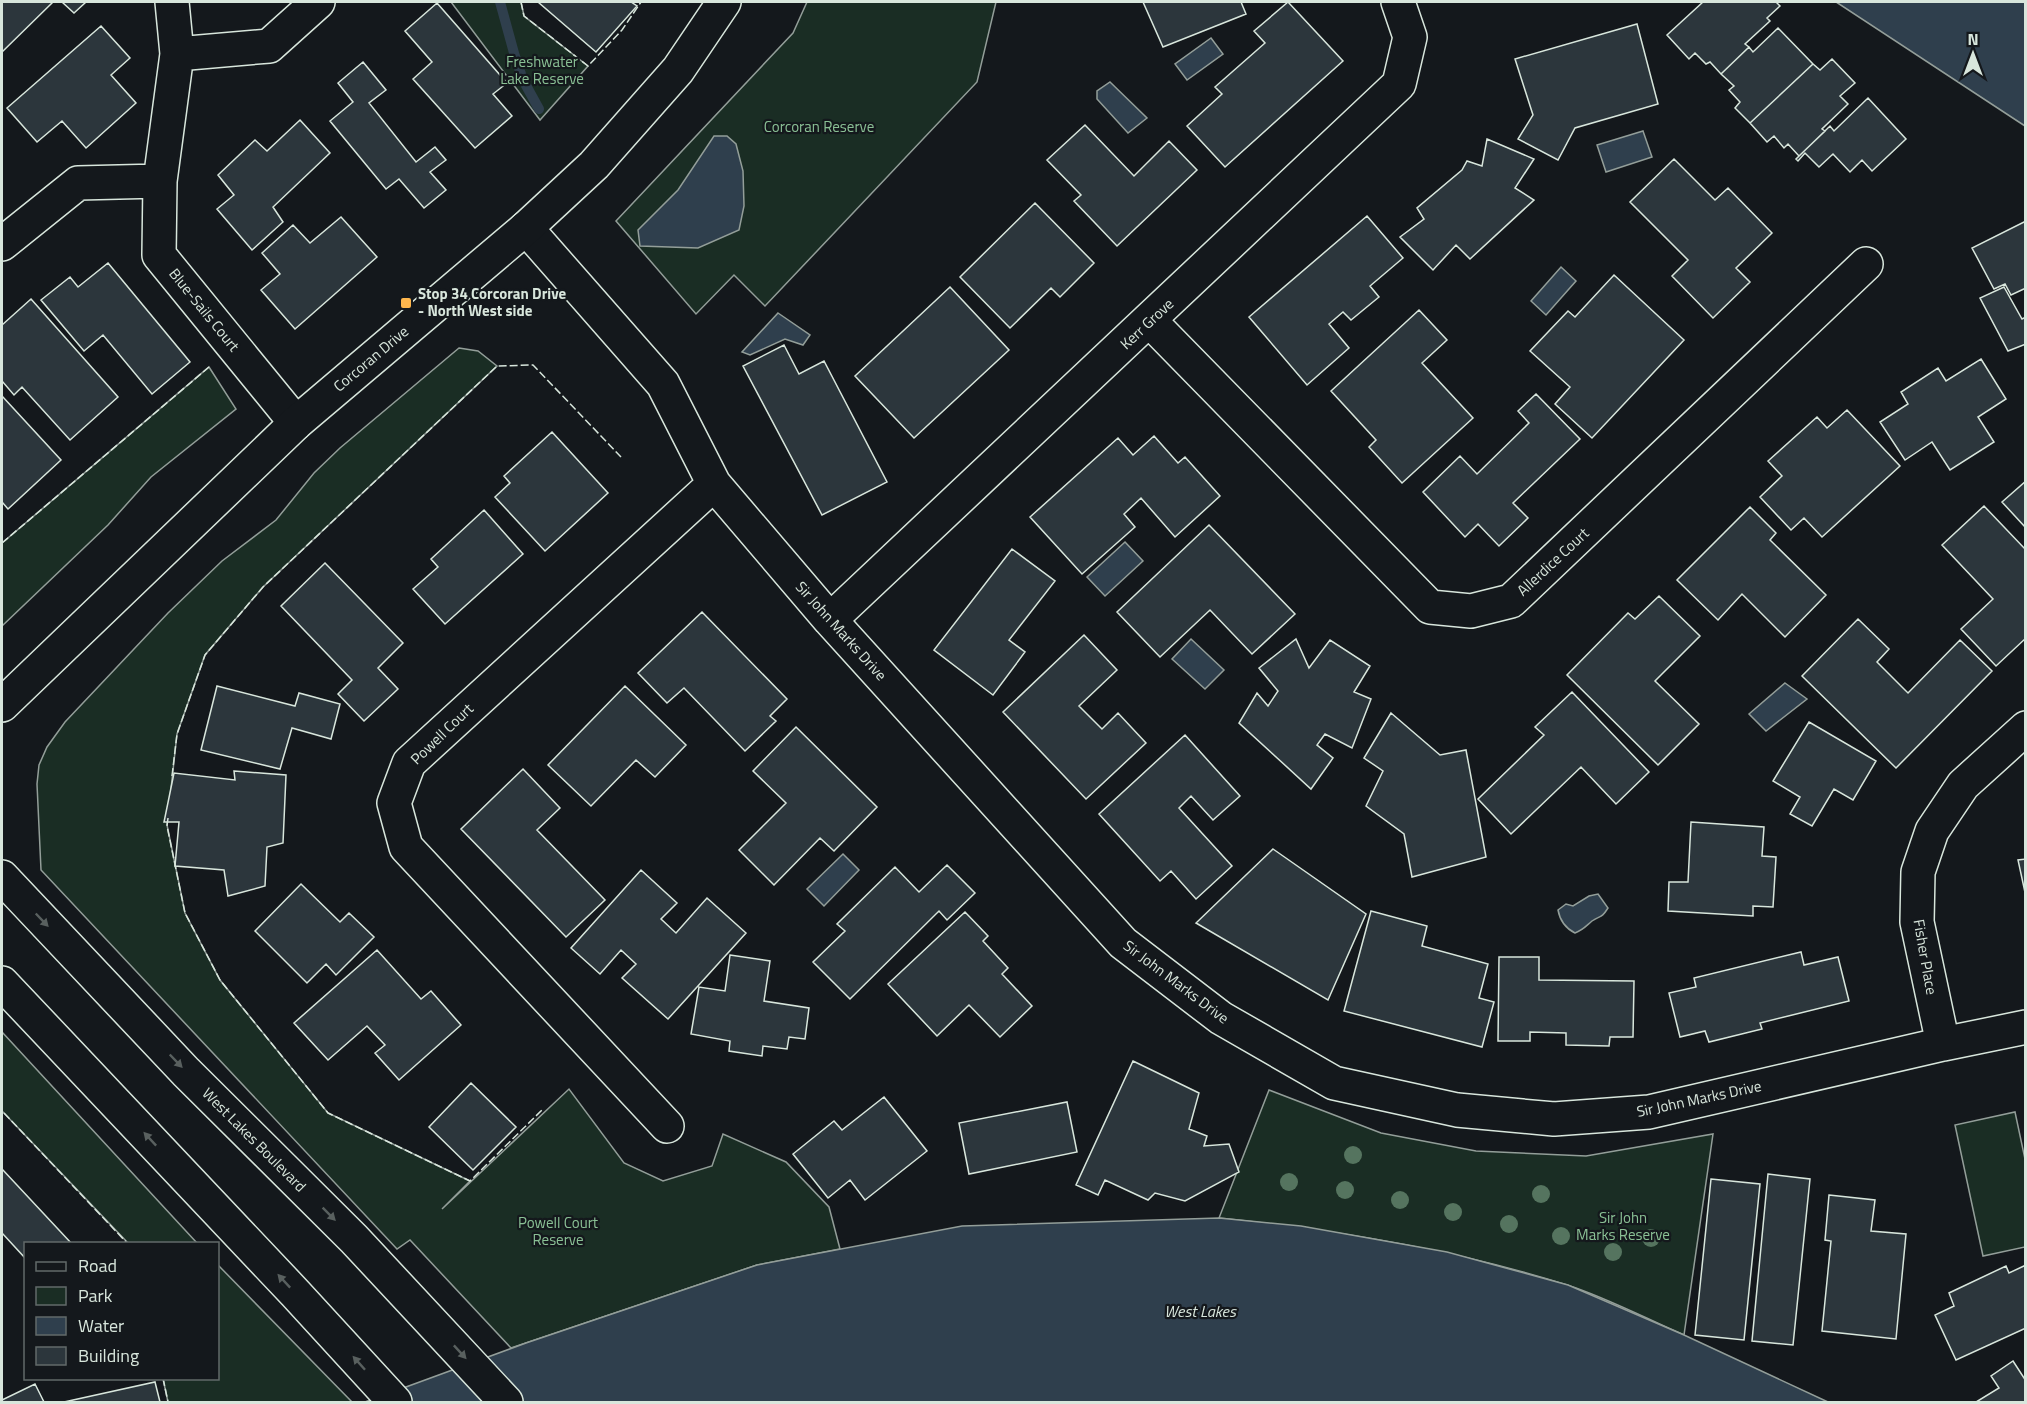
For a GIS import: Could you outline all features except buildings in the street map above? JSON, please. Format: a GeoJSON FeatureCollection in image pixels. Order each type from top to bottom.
{"type":"FeatureCollection","features":[{"type":"Feature","properties":{"kind":"street","name":"Blue-Sails Court"},"geometry":{"type":"LineString","coordinates":[[172,2],[177,54],[160,181],[159,255],[296,423]]}},
{"type":"Feature","properties":{"kind":"street"},"geometry":{"type":"LineString","coordinates":[[177,54],[269,46],[318,2]]}},
{"type":"Feature","properties":{"kind":"street","name":"Corcoran Drive"},"geometry":{"type":"LineString","coordinates":[[2,705],[296,423],[526,228],[594,165],[670,79],[724,2]]}},
{"type":"Feature","properties":{"kind":"street","name":"Kerr Grove"},"geometry":{"type":"LineString","coordinates":[[830,621],[1399,84],[1410,37],[1398,2]]}},
{"type":"Feature","properties":{"kind":"street"},"geometry":{"type":"LineString","coordinates":[[2,244],[78,183],[160,181]]}},
{"type":"Feature","properties":{"kind":"street","name":"Sir John Marks Drive"},"geometry":{"type":"LineString","coordinates":[[526,228],[663,384],[714,484],[830,621],[1123,943],[1221,1018],[1334,1083],[1457,1110],[1554,1119],[1649,1112],[1943,1044],[2025,1028]]}},
{"type":"Feature","properties":{"kind":"street","name":"Allerdice Court"},"geometry":{"type":"LineString","coordinates":[[1150,321],[1430,607],[1471,611],[1511,601],[1866,264]]}},
{"type":"Feature","properties":{"kind":"street","name":"Powell Court"},"geometry":{"type":"LineString","coordinates":[[667,1126],[406,847],[394,803],[409,763],[714,484]]}},
{"type":"Feature","properties":{"kind":"street","name":"Fisher Place"},"geometry":{"type":"LineString","coordinates":[[1943,1044],[1917,922],[1918,872],[1932,831],[1963,784],[2025,728]]}},
{"type":"Feature","properties":{"kind":"street","name":"West Lakes Boulevard"},"geometry":{"type":"LineString","coordinates":[[2,878],[186,1072],[354,1239],[506,1402]]}},
{"type":"Feature","properties":{"kind":"street"},"geometry":{"type":"LineString","coordinates":[[2,983],[324,1323],[395,1402]]}},
{"type":"Feature","properties":{"kind":"green space","name":"Freshwater Lake Reserve"},"geometry":{"type":"Polygon","coordinates":[[[451,2],[521,2],[524,16],[588,66],[540,120],[451,2]]]}},
{"type":"Feature","properties":{"kind":"green space","name":"Corcoran Reserve"},"geometry":{"type":"Polygon","coordinates":[[[807,2],[996,2],[977,82],[765,306],[734,275],[696,314],[616,221],[793,33],[807,2]]]}},
{"type":"Feature","properties":{"kind":"green space","name":"Powell Court Reserve"},"geometry":{"type":"Polygon","coordinates":[[[459,348],[478,351],[497,366],[263,587],[205,655],[177,734],[167,825],[185,913],[220,980],[328,1113],[470,1181],[442,1209],[569,1089],[624,1163],[663,1181],[712,1166],[723,1134],[786,1162],[829,1207],[840,1249],[757,1265],[511,1348],[410,1240],[397,1249],[41,870],[37,784],[39,765],[47,747],[65,722],[168,613],[222,561],[276,520],[314,473],[340,448],[459,348]]]}},
{"type":"Feature","properties":{"kind":"green space"},"geometry":{"type":"Polygon","coordinates":[[[209,367],[236,409],[151,477],[108,525],[2,626],[2,543],[209,367]]]}},
{"type":"Feature","properties":{"kind":"green space"},"geometry":{"type":"Polygon","coordinates":[[[2,1032],[196,1242],[127,1242],[2,1111],[2,1032]]]}},
{"type":"Feature","properties":{"kind":"green space","name":"Sir John Marks Reserve"},"geometry":{"type":"Polygon","coordinates":[[[1269,1090],[1381,1133],[1476,1151],[1586,1156],[1713,1134],[1684,1335],[1581,1290],[1482,1261],[1395,1242],[1307,1228],[1219,1218],[1269,1090]]]}},
{"type":"Feature","properties":{"kind":"green space"},"geometry":{"type":"Polygon","coordinates":[[[2015,1112],[2025,1159],[2025,1247],[1983,1256],[1955,1125],[2015,1112]]]}},
{"type":"Feature","properties":{"kind":"green space"},"geometry":{"type":"Polygon","coordinates":[[[219,1266],[352,1402],[168,1402],[163,1380],[219,1380],[219,1266]]]}},
{"type":"Feature","properties":{"kind":"water"},"geometry":{"type":"Polygon","coordinates":[[[1836,2],[2025,2],[2025,126],[1836,2]]]}},
{"type":"Feature","properties":{"kind":"water"},"geometry":{"type":"Polygon","coordinates":[[[1211,38],[1223,54],[1187,80],[1175,64],[1211,38]]]}},
{"type":"Feature","properties":{"kind":"water"},"geometry":{"type":"Polygon","coordinates":[[[1110,82],[1147,118],[1128,133],[1097,99],[1097,91],[1110,82]]]}},
{"type":"Feature","properties":{"kind":"water"},"geometry":{"type":"Polygon","coordinates":[[[1643,131],[1652,157],[1606,172],[1597,145],[1643,131]]]}},
{"type":"Feature","properties":{"kind":"water"},"geometry":{"type":"Polygon","coordinates":[[[714,136],[727,136],[736,144],[743,171],[744,206],[739,230],[698,248],[640,246],[638,230],[678,190],[714,136]]]}},
{"type":"Feature","properties":{"kind":"water"},"geometry":{"type":"Polygon","coordinates":[[[1561,267],[1576,281],[1546,315],[1531,301],[1561,267]]]}},
{"type":"Feature","properties":{"kind":"water"},"geometry":{"type":"Polygon","coordinates":[[[778,313],[810,335],[803,345],[785,339],[750,355],[742,352],[778,313]]]}},
{"type":"Feature","properties":{"kind":"water"},"geometry":{"type":"Polygon","coordinates":[[[1125,542],[1143,561],[1105,596],[1087,577],[1125,542]]]}},
{"type":"Feature","properties":{"kind":"water"},"geometry":{"type":"Polygon","coordinates":[[[1191,639],[1224,670],[1205,689],[1172,659],[1191,639]]]}},
{"type":"Feature","properties":{"kind":"water"},"geometry":{"type":"Polygon","coordinates":[[[1785,683],[1807,699],[1766,731],[1749,714],[1785,683]]]}},
{"type":"Feature","properties":{"kind":"water"},"geometry":{"type":"Polygon","coordinates":[[[843,854],[859,870],[824,906],[807,889],[843,854]]]}},
{"type":"Feature","properties":{"kind":"water"},"geometry":{"type":"Polygon","coordinates":[[[1598,894],[1608,908],[1604,914],[1575,933],[1562,921],[1558,910],[1566,904],[1573,906],[1589,896],[1598,894]]]}},
{"type":"Feature","properties":{"kind":"water","name":"West Lakes"},"geometry":{"type":"Polygon","coordinates":[[[1219,1218],[1301,1226],[1447,1252],[1568,1285],[1684,1335],[1828,1402],[365,1402],[526,1343],[757,1265],[962,1226],[1219,1218]]]}},
{"type":"Feature","properties":{"kind":"waterway"},"geometry":{"type":"LineString","coordinates":[[500,2],[523,80],[539,109]]}},
{"type":"Feature","properties":{"kind":"fence"},"geometry":{"type":"LineString","coordinates":[[521,2],[524,16],[588,66],[622,30],[641,2]]}},
{"type":"Feature","properties":{"kind":"fence"},"geometry":{"type":"LineString","coordinates":[[172,776],[177,734],[205,655],[263,587],[497,366],[533,365],[621,457]]}},
{"type":"Feature","properties":{"kind":"fence"},"geometry":{"type":"LineString","coordinates":[[2,543],[209,367]]}},
{"type":"Feature","properties":{"kind":"fence"},"geometry":{"type":"LineString","coordinates":[[168,818],[167,826],[185,913],[220,980],[328,1113],[470,1181],[542,1110]]}},
{"type":"Feature","properties":{"kind":"fence"},"geometry":{"type":"LineString","coordinates":[[4,1113],[126,1242]]}},
{"type":"Feature","properties":{"kind":"fence"},"geometry":{"type":"LineString","coordinates":[[163,1380],[168,1402]]}},
{"type":"Feature","properties":{"kind":"place","name":"Stop 34 Corcoran Drive - North West side"},"geometry":{"type":"Point","coordinates":[406,303]}}]}
